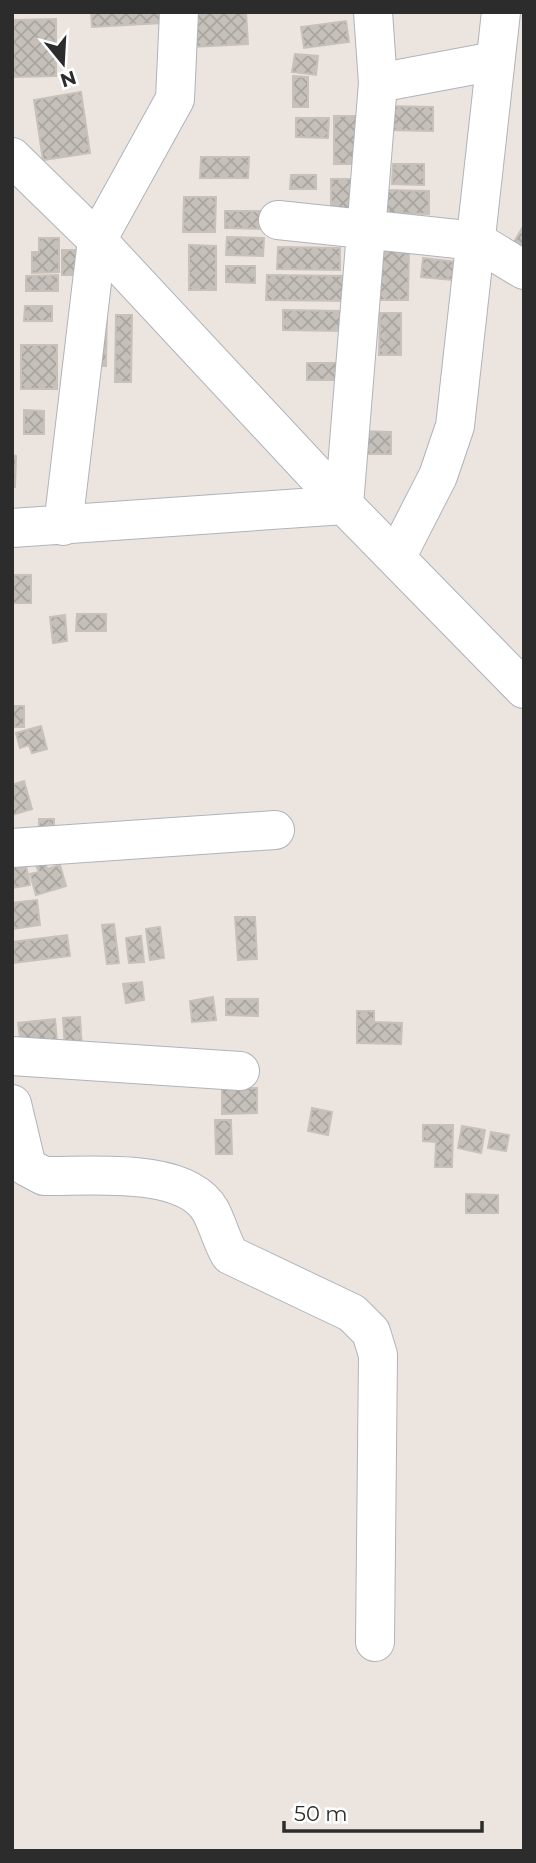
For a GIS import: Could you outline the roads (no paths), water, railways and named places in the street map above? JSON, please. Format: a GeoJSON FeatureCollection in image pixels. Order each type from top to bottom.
{"type":"FeatureCollection","features":[{"type":"Feature","properties":{"kind":"street"},"geometry":{"type":"LineString","coordinates":[[63,526],[97,240],[175,99],[179,12]]}},
{"type":"Feature","properties":{"kind":"street"},"geometry":{"type":"LineString","coordinates":[[344,505],[378,83],[373,12]]}},
{"type":"Feature","properties":{"kind":"street"},"geometry":{"type":"LineString","coordinates":[[396,558],[438,476],[455,426],[501,12]]}},
{"type":"Feature","properties":{"kind":"street"},"geometry":{"type":"LineString","coordinates":[[378,83],[495,61]]}},
{"type":"Feature","properties":{"kind":"street"},"geometry":{"type":"LineString","coordinates":[[12,157],[97,240],[344,505],[524,689]]}},
{"type":"Feature","properties":{"kind":"street"},"geometry":{"type":"LineString","coordinates":[[278,220],[476,241],[524,270]]}},
{"type":"Feature","properties":{"kind":"street"},"geometry":{"type":"LineString","coordinates":[[12,528],[344,505]]}},
{"type":"Feature","properties":{"kind":"street"},"geometry":{"type":"LineString","coordinates":[[12,848],[275,830]]}},
{"type":"Feature","properties":{"kind":"street"},"geometry":{"type":"LineString","coordinates":[[12,1056],[240,1071]]}},
{"type":"Feature","properties":{"kind":"street"},"geometry":{"type":"LineString","coordinates":[[12,1104],[27,1167],[44,1176],[160,1178],[190,1192],[209,1209],[221,1241],[230,1255],[352,1313],[371,1332],[378,1355],[376,1642]]}}]}
